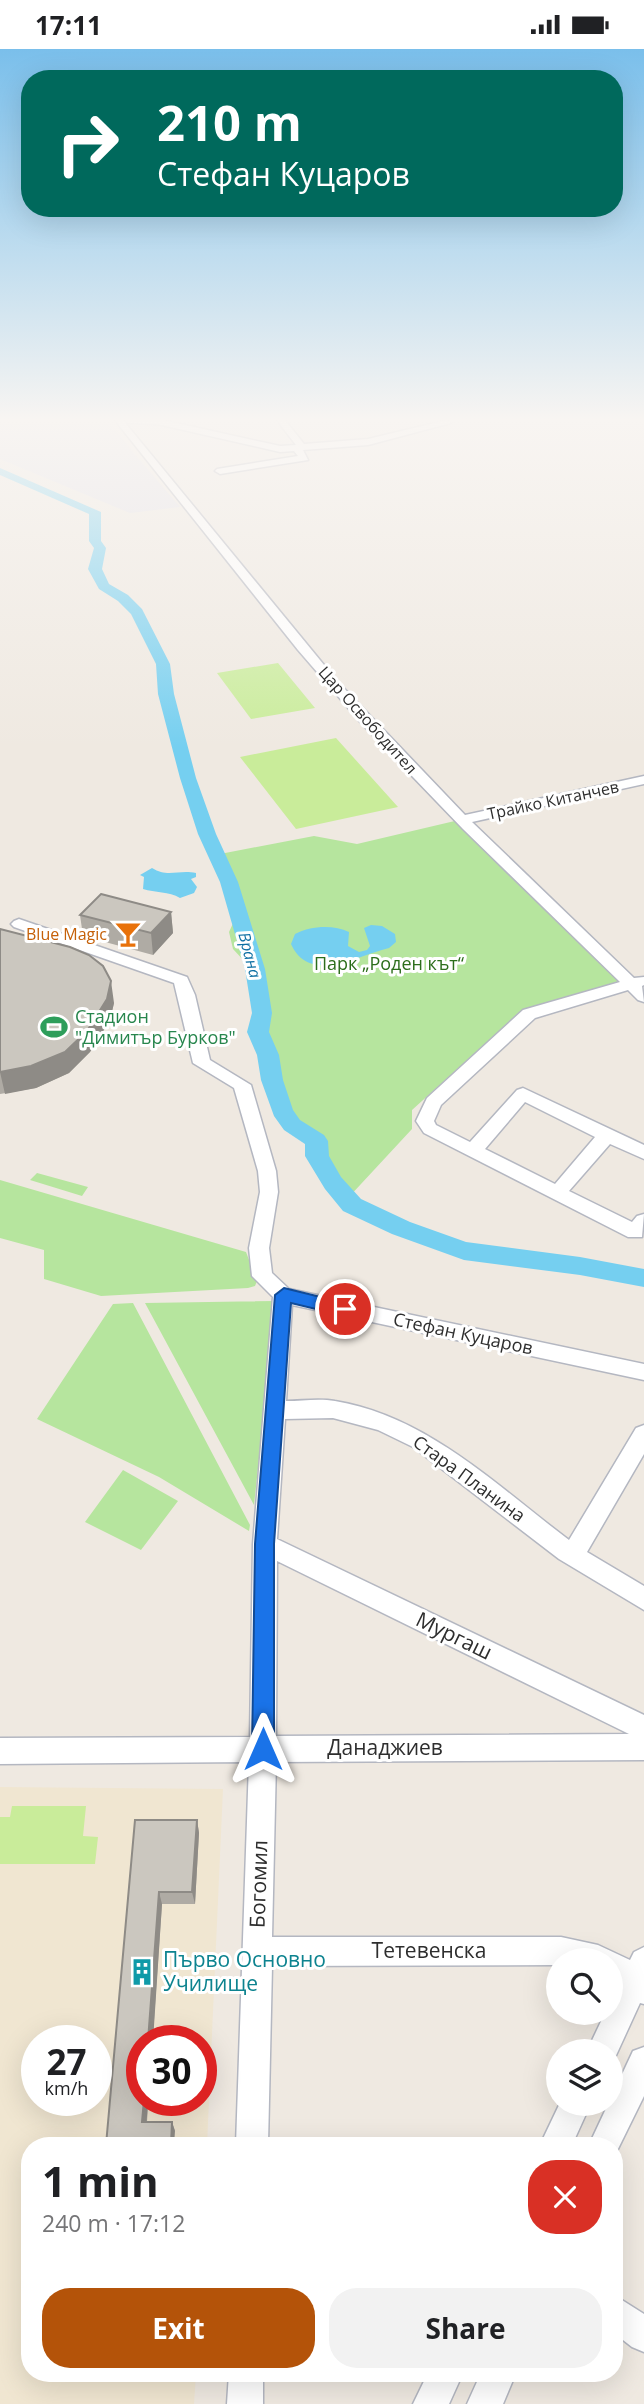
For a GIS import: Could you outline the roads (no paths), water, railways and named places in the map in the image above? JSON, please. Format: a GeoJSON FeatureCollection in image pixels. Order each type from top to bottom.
{"type":"FeatureCollection","features":[{"type":"Feature","properties":{"kind":"street","name":"Цар Освободител"},"geometry":{"type":"LineString","coordinates":[[208,529],[278,620],[365,720],[472,819],[641,984]]}},
{"type":"Feature","properties":{"kind":"street","name":"Цар Освободител"},"geometry":{"type":"LineString","coordinates":[[215,529],[303,634],[376,716],[423,762]]}},
{"type":"Feature","properties":{"kind":"street","name":"Трайко Китанчев"},"geometry":{"type":"LineString","coordinates":[[472,819],[644,780]]}},
{"type":"Feature","properties":{"kind":"street","name":"Трайко Китанчев"},"geometry":{"type":"LineString","coordinates":[[472,819],[644,789]]}},
{"type":"Feature","properties":{"kind":"street"},"geometry":{"type":"LineString","coordinates":[[19,924],[181,980],[187,995],[202,1063],[242,1085],[267,1171],[269,1192],[258,1253],[262,1276],[284,1295]]}},
{"type":"Feature","properties":{"kind":"street"},"geometry":{"type":"LineString","coordinates":[[641,984],[530,1014],[433,1103],[425,1121],[430,1129],[635,1232],[644,1220]]}},
{"type":"Feature","properties":{"kind":"street"},"geometry":{"type":"LineString","coordinates":[[474,1149],[523,1094],[644,1153]]}},
{"type":"Feature","properties":{"kind":"street"},"geometry":{"type":"LineString","coordinates":[[558,1192],[607,1135]]}},
{"type":"Feature","properties":{"kind":"street","name":"Стефан Куцаров"},"geometry":{"type":"LineString","coordinates":[[284,1295],[644,1371]]}},
{"type":"Feature","properties":{"kind":"street","name":"Богомил"},"geometry":{"type":"LineString","coordinates":[[252,2137],[263,1749],[265,1544],[284,1295]]}},
{"type":"Feature","properties":{"kind":"street","name":"Стара Планина"},"geometry":{"type":"LineString","coordinates":[[275,1410],[333,1409],[383,1422],[421,1441],[573,1555],[644,1599]]}},
{"type":"Feature","properties":{"kind":"street"},"geometry":{"type":"LineString","coordinates":[[573,1555],[644,1433]]}},
{"type":"Feature","properties":{"kind":"street","name":"Мургаш"},"geometry":{"type":"LineString","coordinates":[[265,1544],[644,1728]]}},
{"type":"Feature","properties":{"kind":"street","name":"Данаджиев"},"geometry":{"type":"LineString","coordinates":[[0,1751],[644,1747]]}},
{"type":"Feature","properties":{"kind":"street","name":"Тетевенска"},"geometry":{"type":"LineString","coordinates":[[258,1952],[546,1951]]}},
{"type":"Feature","properties":{"kind":"street"},"geometry":{"type":"LineString","coordinates":[[606,2039],[634,1975]]}},
{"type":"Feature","properties":{"kind":"street"},"geometry":{"type":"LineString","coordinates":[[609,2137],[644,2062]]}},
{"type":"Feature","properties":{"kind":"street"},"geometry":{"type":"LineString","coordinates":[[560,2137],[570,2116]]}},
{"type":"Feature","properties":{"kind":"street"},"geometry":{"type":"LineString","coordinates":[[623,2319],[644,2335]]}},
{"type":"Feature","properties":{"kind":"street"},"geometry":{"type":"LineString","coordinates":[[246,2382],[246,2404]]}},
{"type":"Feature","properties":{"kind":"street"},"geometry":{"type":"LineString","coordinates":[[432,2404],[442,2382]]}},
{"type":"Feature","properties":{"kind":"street"},"geometry":{"type":"LineString","coordinates":[[485,2404],[495,2382]]}},
{"type":"Feature","properties":{"kind":"water"},"geometry":{"type":"Polygon","coordinates":[[[152,868],[168,873],[196,873],[196,877],[191,879],[197,887],[194,893],[180,898],[143,889],[144,877],[140,875],[152,868]]]}},
{"type":"Feature","properties":{"kind":"water"},"geometry":{"type":"Polygon","coordinates":[[[371,925],[382,926],[395,934],[396,942],[389,948],[350,961],[322,965],[310,963],[299,956],[291,944],[295,934],[301,931],[322,927],[336,928],[349,932],[348,946],[359,952],[370,946],[364,928],[371,925]]]}},
{"type":"Feature","properties":{"kind":"waterway","name":"Врана"},"geometry":{"type":"LineString","coordinates":[[95,529],[95,541],[100,548],[95,569],[104,586],[123,598],[137,612],[163,664],[166,694],[188,778],[207,834],[229,882],[255,969],[262,1013],[258,1032],[268,1055],[272,1080],[282,1111],[292,1125],[316,1141],[317,1156],[333,1183],[352,1205],[401,1228],[464,1251],[580,1266],[644,1278]]}},
{"type":"Feature","properties":{"kind":"place","name":"Blue Magic"},"geometry":{"type":"Point","coordinates":[128,934]}},
{"type":"Feature","properties":{"kind":"place","name":"Стадион \"Димитър Бурков\""},"geometry":{"type":"Point","coordinates":[54,1027]}},
{"type":"Feature","properties":{"kind":"place","name":"Първо Основно Училище"},"geometry":{"type":"Point","coordinates":[142,1972]}},
{"type":"Feature","properties":{"kind":"park label","name":"Парк „Роден кът“"},"geometry":{"type":"Point","coordinates":[389,964]}}]}
